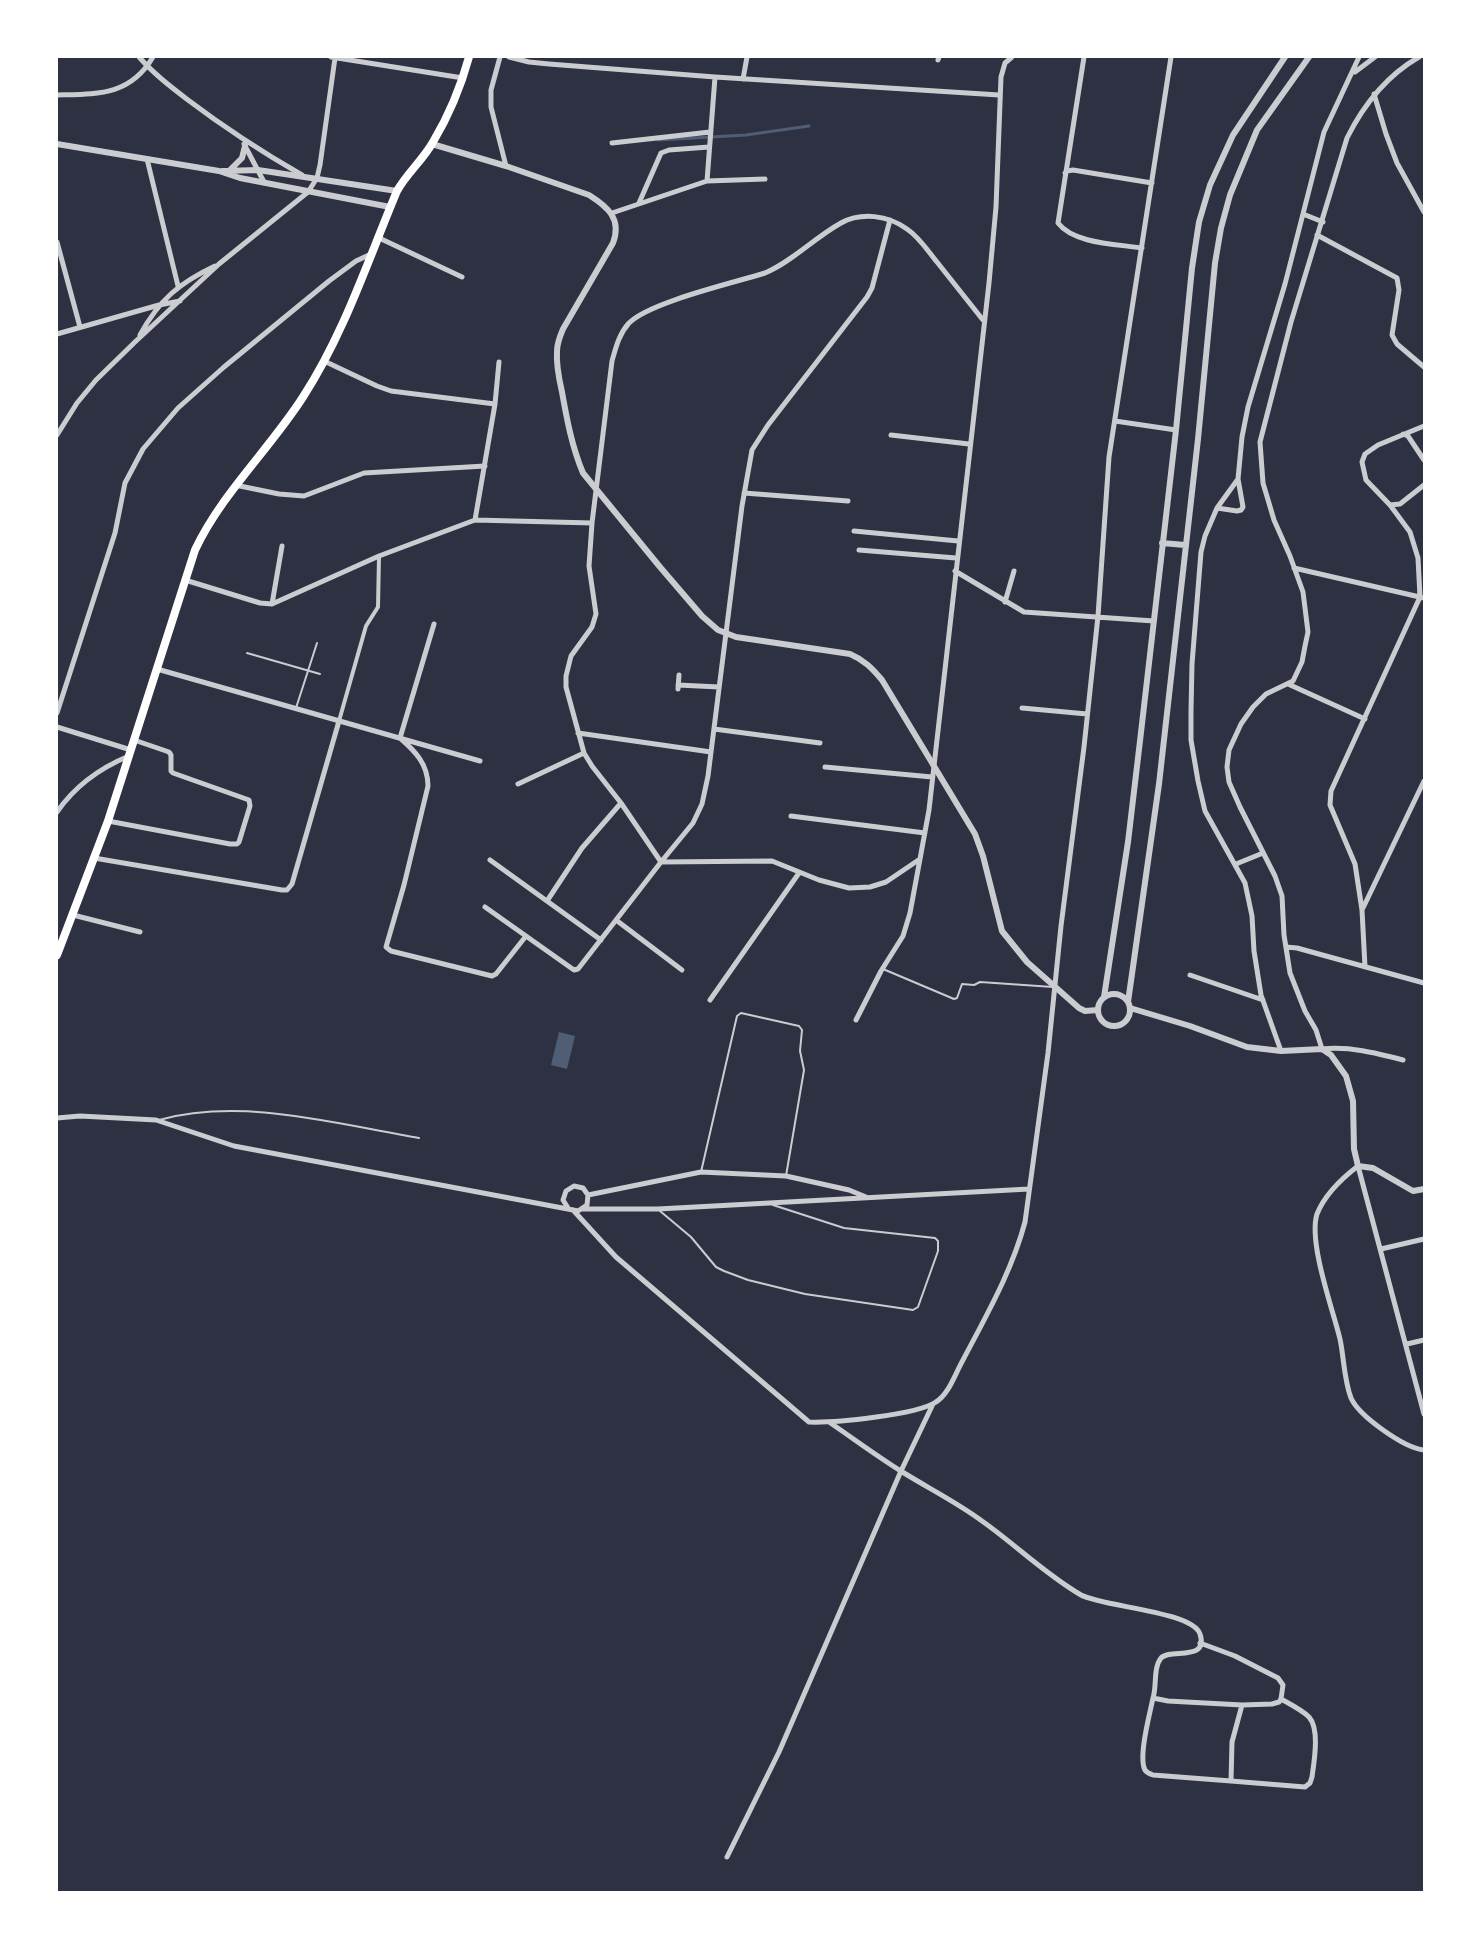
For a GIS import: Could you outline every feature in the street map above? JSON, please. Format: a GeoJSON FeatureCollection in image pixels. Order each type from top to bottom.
{"type":"FeatureCollection","features":[{"type":"Feature","properties":{"kind":"main road"},"geometry":{"type":"LineString","coordinates":[[57,955],[108,821],[185,580],[202,534],[236,485],[279,432],[324,361],[397,190],[432,144],[463,78],[469,57]]}},
{"type":"Feature","properties":{"kind":"street"},"geometry":{"type":"LineString","coordinates":[[139,57],[148,67],[204,112],[240,138],[303,176]]}},
{"type":"Feature","properties":{"kind":"street"},"geometry":{"type":"LineString","coordinates":[[57,95],[109,92],[131,82],[148,67],[153,57]]}},
{"type":"Feature","properties":{"kind":"street"},"geometry":{"type":"LineString","coordinates":[[57,435],[77,403],[96,380],[136,341],[219,264],[308,192],[317,178],[320,165],[333,57],[463,78]]}},
{"type":"Feature","properties":{"kind":"street"},"geometry":{"type":"LineString","coordinates":[[500,57],[491,90],[490,107],[506,166]]}},
{"type":"Feature","properties":{"kind":"street"},"geometry":{"type":"LineString","coordinates":[[509,57],[526,62],[715,77],[999,94]]}},
{"type":"Feature","properties":{"kind":"street"},"geometry":{"type":"LineString","coordinates":[[743,79],[747,57]]}},
{"type":"Feature","properties":{"kind":"street"},"geometry":{"type":"LineString","coordinates":[[856,1020],[903,936],[910,913],[925,833],[996,207],[999,94],[1002,69],[1012,57]]}},
{"type":"Feature","properties":{"kind":"street"},"geometry":{"type":"LineString","coordinates":[[1084,57],[1058,223],[1059,226],[1081,239],[1142,248]]}},
{"type":"Feature","properties":{"kind":"street"},"geometry":{"type":"LineString","coordinates":[[727,1857],[779,1752],[901,1471],[933,1404],[946,1392],[992,1304],[1014,1256],[1025,1222],[1048,1053],[1098,616],[1106,485],[1172,57]]}},
{"type":"Feature","properties":{"kind":"street"},"geometry":{"type":"LineString","coordinates":[[1285,57],[1233,135],[1210,185],[1199,222],[1128,842],[1104,997],[1098,1010],[1104,1023],[1113,1026],[1118,1026],[1129,1017],[1159,784],[1198,440],[1215,263],[1221,228],[1230,195],[1257,130],[1309,57]]}},
{"type":"Feature","properties":{"kind":"street"},"geometry":{"type":"LineString","coordinates":[[1217,508],[1237,511],[1242,509],[1242,495],[1238,479],[1248,408],[1285,284],[1324,132],[1359,57]]}},
{"type":"Feature","properties":{"kind":"street"},"geometry":{"type":"LineString","coordinates":[[1351,75],[1375,57]]}},
{"type":"Feature","properties":{"kind":"street"},"geometry":{"type":"LineString","coordinates":[[1419,57],[1405,66],[1374,94],[1357,118],[1347,138],[1291,322],[1263,426],[1260,458],[1263,483],[1274,520],[1303,592],[1308,632],[1302,662],[1295,678],[1288,684],[1266,694],[1253,707],[1241,724],[1229,750],[1227,766],[1229,782],[1275,876],[1282,896],[1290,973],[1298,995],[1316,1030],[1322,1049],[1331,1055],[1340,1066],[1350,1088],[1355,1116],[1354,1149],[1424,1414]]}},
{"type":"Feature","properties":{"kind":"street"},"geometry":{"type":"LineString","coordinates":[[707,181],[715,77]]}},
{"type":"Feature","properties":{"kind":"street"},"geometry":{"type":"LineString","coordinates":[[1374,94],[1397,163],[1424,212]]}},
{"type":"Feature","properties":{"kind":"street"},"geometry":{"type":"LineString","coordinates":[[612,143],[710,133]]}},
{"type":"Feature","properties":{"kind":"street"},"geometry":{"type":"LineString","coordinates":[[240,138],[264,182]]}},
{"type":"Feature","properties":{"kind":"street"},"geometry":{"type":"LineString","coordinates":[[57,144],[219,171],[232,176],[390,207]]}},
{"type":"Feature","properties":{"kind":"street"},"geometry":{"type":"LineString","coordinates":[[432,144],[506,166],[589,195],[612,213],[616,229],[613,243],[563,329],[556,351],[568,429],[583,473],[702,616],[726,634],[850,654],[862,658],[882,680],[975,834],[983,856],[1002,931],[1027,962],[1083,1011],[1098,1010]]}},
{"type":"Feature","properties":{"kind":"street"},"geometry":{"type":"LineString","coordinates":[[639,203],[661,153],[709,145]]}},
{"type":"Feature","properties":{"kind":"street"},"geometry":{"type":"LineString","coordinates":[[230,170],[242,158],[245,146]]}},
{"type":"Feature","properties":{"kind":"street"},"geometry":{"type":"LineString","coordinates":[[147,159],[178,286]]}},
{"type":"Feature","properties":{"kind":"street"},"geometry":{"type":"LineString","coordinates":[[219,171],[258,170],[397,190]]}},
{"type":"Feature","properties":{"kind":"street"},"geometry":{"type":"LineString","coordinates":[[1065,173],[1073,170],[1152,183]]}},
{"type":"Feature","properties":{"kind":"street"},"geometry":{"type":"LineString","coordinates":[[612,213],[707,181],[765,179]]}},
{"type":"Feature","properties":{"kind":"street"},"geometry":{"type":"LineString","coordinates":[[1303,214],[1323,222]]}},
{"type":"Feature","properties":{"kind":"street"},"geometry":{"type":"LineString","coordinates":[[661,862],[584,753],[566,687],[571,656],[592,627],[596,614],[590,566],[592,522],[612,361],[623,331],[631,322],[655,307],[777,268],[848,219],[860,216],[890,220],[906,228],[919,239],[984,320]]}},
{"type":"Feature","properties":{"kind":"street"},"geometry":{"type":"LineString","coordinates":[[485,907],[574,970],[580,968],[698,814],[708,776],[749,459],[757,442],[867,297],[872,288],[890,220]]}},
{"type":"Feature","properties":{"kind":"street"},"geometry":{"type":"LineString","coordinates":[[1317,235],[1397,278],[1399,290],[1392,335],[1397,344],[1424,367]]}},
{"type":"Feature","properties":{"kind":"street"},"geometry":{"type":"LineString","coordinates":[[377,237],[462,277]]}},
{"type":"Feature","properties":{"kind":"street"},"geometry":{"type":"LineString","coordinates":[[57,242],[80,327]]}},
{"type":"Feature","properties":{"kind":"street"},"geometry":{"type":"LineString","coordinates":[[57,713],[115,533],[125,483],[143,449],[178,408],[224,367],[329,281],[363,256],[371,254]]}},
{"type":"Feature","properties":{"kind":"street"},"geometry":{"type":"LineString","coordinates":[[136,341],[159,304],[178,286],[219,264]]}},
{"type":"Feature","properties":{"kind":"street"},"geometry":{"type":"LineString","coordinates":[[57,334],[159,304],[182,300]]}},
{"type":"Feature","properties":{"kind":"street"},"geometry":{"type":"LineString","coordinates":[[324,361],[391,391],[495,404]]}},
{"type":"Feature","properties":{"kind":"street"},"geometry":{"type":"LineString","coordinates":[[476,520],[495,404],[499,362]]}},
{"type":"Feature","properties":{"kind":"street"},"geometry":{"type":"LineString","coordinates":[[1115,422],[1176,430]]}},
{"type":"Feature","properties":{"kind":"street"},"geometry":{"type":"LineString","coordinates":[[1365,967],[1362,909],[1355,864],[1330,805],[1331,791],[1422,598],[1418,558],[1410,532],[1390,505],[1366,480],[1362,462],[1365,454],[1378,445],[1424,426]]}},
{"type":"Feature","properties":{"kind":"street"},"geometry":{"type":"LineString","coordinates":[[1403,434],[1408,436],[1424,460]]}},
{"type":"Feature","properties":{"kind":"street"},"geometry":{"type":"LineString","coordinates":[[891,435],[969,444]]}},
{"type":"Feature","properties":{"kind":"street"},"geometry":{"type":"LineString","coordinates":[[236,485],[279,494],[304,496],[364,473],[485,466]]}},
{"type":"Feature","properties":{"kind":"street"},"geometry":{"type":"LineString","coordinates":[[1238,479],[1217,508],[1201,552],[1192,669],[1191,740],[1205,811],[1245,883],[1263,1000],[1281,1051]]}},
{"type":"Feature","properties":{"kind":"street"},"geometry":{"type":"LineString","coordinates":[[1390,505],[1399,505],[1424,485]]}},
{"type":"Feature","properties":{"kind":"street"},"geometry":{"type":"LineString","coordinates":[[744,493],[848,501]]}},
{"type":"Feature","properties":{"kind":"street"},"geometry":{"type":"LineString","coordinates":[[185,580],[260,603],[272,604],[379,556],[476,520],[592,522]]}},
{"type":"Feature","properties":{"kind":"street"},"geometry":{"type":"LineString","coordinates":[[854,531],[958,541]]}},
{"type":"Feature","properties":{"kind":"street"},"geometry":{"type":"LineString","coordinates":[[1162,543],[1185,545]]}},
{"type":"Feature","properties":{"kind":"street"},"geometry":{"type":"LineString","coordinates":[[272,604],[282,546]]}},
{"type":"Feature","properties":{"kind":"street"},"geometry":{"type":"LineString","coordinates":[[859,550],[956,558]]}},
{"type":"Feature","properties":{"kind":"street"},"geometry":{"type":"LineString","coordinates":[[94,858],[287,890],[292,884],[366,626],[378,608],[379,556]]}},
{"type":"Feature","properties":{"kind":"street"},"geometry":{"type":"LineString","coordinates":[[1294,567],[1422,598]]}},
{"type":"Feature","properties":{"kind":"street"},"geometry":{"type":"LineString","coordinates":[[955,571],[1024,612],[1154,621]]}},
{"type":"Feature","properties":{"kind":"street"},"geometry":{"type":"LineString","coordinates":[[1005,602],[1014,571]]}},
{"type":"Feature","properties":{"kind":"street"},"geometry":{"type":"LineString","coordinates":[[400,738],[434,624]]}},
{"type":"Feature","properties":{"kind":"street"},"geometry":{"type":"LineString","coordinates":[[157,669],[480,760]]}},
{"type":"Feature","properties":{"kind":"street"},"geometry":{"type":"LineString","coordinates":[[679,675],[678,687],[719,687]]}},
{"type":"Feature","properties":{"kind":"street"},"geometry":{"type":"LineString","coordinates":[[1288,684],[1365,719]]}},
{"type":"Feature","properties":{"kind":"street"},"geometry":{"type":"LineString","coordinates":[[1022,708],[1087,714]]}},
{"type":"Feature","properties":{"kind":"street"},"geometry":{"type":"LineString","coordinates":[[57,727],[130,753]]}},
{"type":"Feature","properties":{"kind":"street"},"geometry":{"type":"LineString","coordinates":[[714,729],[820,743]]}},
{"type":"Feature","properties":{"kind":"street"},"geometry":{"type":"LineString","coordinates":[[578,733],[711,752]]}},
{"type":"Feature","properties":{"kind":"street"},"geometry":{"type":"LineString","coordinates":[[400,738],[421,760],[426,769],[428,786],[404,885],[386,946],[392,951],[487,975],[496,974],[526,936]]}},
{"type":"Feature","properties":{"kind":"street"},"geometry":{"type":"LineString","coordinates":[[108,821],[234,845],[239,842],[250,806],[247,798],[173,773],[169,752],[134,740]]}},
{"type":"Feature","properties":{"kind":"street"},"geometry":{"type":"LineString","coordinates":[[57,812],[77,787],[130,753]]}},
{"type":"Feature","properties":{"kind":"street"},"geometry":{"type":"LineString","coordinates":[[518,784],[584,753]]}},
{"type":"Feature","properties":{"kind":"street"},"geometry":{"type":"LineString","coordinates":[[825,767],[932,777]]}},
{"type":"Feature","properties":{"kind":"street"},"geometry":{"type":"LineString","coordinates":[[1362,909],[1424,781]]}},
{"type":"Feature","properties":{"kind":"street"},"geometry":{"type":"LineString","coordinates":[[547,901],[582,848],[621,803]]}},
{"type":"Feature","properties":{"kind":"street"},"geometry":{"type":"LineString","coordinates":[[791,816],[925,833]]}},
{"type":"Feature","properties":{"kind":"street"},"geometry":{"type":"LineString","coordinates":[[1236,864],[1263,853]]}},
{"type":"Feature","properties":{"kind":"street"},"geometry":{"type":"LineString","coordinates":[[661,862],[763,860],[849,888],[870,887],[886,882],[920,859]]}},
{"type":"Feature","properties":{"kind":"street"},"geometry":{"type":"LineString","coordinates":[[490,860],[601,940]]}},
{"type":"Feature","properties":{"kind":"street"},"geometry":{"type":"LineString","coordinates":[[710,1000],[799,873]]}},
{"type":"Feature","properties":{"kind":"street"},"geometry":{"type":"LineString","coordinates":[[73,915],[140,932]]}},
{"type":"Feature","properties":{"kind":"street"},"geometry":{"type":"LineString","coordinates":[[616,920],[682,970]]}},
{"type":"Feature","properties":{"kind":"street"},"geometry":{"type":"LineString","coordinates":[[1286,947],[1423,982]]}},
{"type":"Feature","properties":{"kind":"street"},"geometry":{"type":"LineString","coordinates":[[1190,975],[1263,1000]]}},
{"type":"Feature","properties":{"kind":"street"},"geometry":{"type":"LineString","coordinates":[[1104,997],[1118,994],[1129,1005],[1247,1047],[1281,1051],[1345,1048],[1403,1060]]}},
{"type":"Feature","properties":{"kind":"street"},"geometry":{"type":"LineString","coordinates":[[57,1118],[80,1116],[156,1120],[234,1146],[571,1209],[658,1209],[1029,1189]]}},
{"type":"Feature","properties":{"kind":"street"},"geometry":{"type":"LineString","coordinates":[[1358,1166],[1376,1170],[1413,1191],[1424,1189]]}},
{"type":"Feature","properties":{"kind":"street"},"geometry":{"type":"LineString","coordinates":[[1358,1166],[1333,1188],[1317,1215],[1315,1226],[1320,1262],[1340,1341],[1351,1397],[1365,1416],[1404,1443],[1424,1450]]}},
{"type":"Feature","properties":{"kind":"street"},"geometry":{"type":"LineString","coordinates":[[588,1195],[701,1172],[786,1176],[849,1190],[868,1198]]}},
{"type":"Feature","properties":{"kind":"street"},"geometry":{"type":"LineString","coordinates":[[583,1209],[587,1205],[588,1195],[579,1186],[569,1188],[564,1195],[564,1200],[616,1257],[809,1422],[829,1422],[893,1414],[933,1404]]}},
{"type":"Feature","properties":{"kind":"street"},"geometry":{"type":"LineString","coordinates":[[1381,1249],[1424,1239]]}},
{"type":"Feature","properties":{"kind":"street"},"geometry":{"type":"LineString","coordinates":[[1407,1344],[1424,1340]]}},
{"type":"Feature","properties":{"kind":"street"},"geometry":{"type":"LineString","coordinates":[[829,1422],[901,1471],[982,1520],[1045,1572],[1084,1597],[1170,1616],[1190,1623],[1196,1628],[1200,1635],[1197,1649],[1191,1653],[1165,1655],[1161,1658],[1143,1746],[1144,1768],[1147,1772],[1153,1775],[1305,1786],[1310,1783],[1312,1777],[1316,1735],[1314,1726],[1309,1717],[1281,1699]]}},
{"type":"Feature","properties":{"kind":"street"},"geometry":{"type":"LineString","coordinates":[[1153,1698],[1168,1701],[1242,1705],[1279,1702],[1283,1684],[1278,1678],[1235,1656],[1200,1643]]}},
{"type":"Feature","properties":{"kind":"street"},"geometry":{"type":"LineString","coordinates":[[1231,1780],[1232,1742],[1242,1705]]}},
{"type":"Feature","properties":{"kind":"lane"},"geometry":{"type":"LineString","coordinates":[[296,708],[317,644]]}},
{"type":"Feature","properties":{"kind":"lane"},"geometry":{"type":"LineString","coordinates":[[247,653],[320,674]]}},
{"type":"Feature","properties":{"kind":"lane"},"geometry":{"type":"LineString","coordinates":[[883,969],[954,999],[957,998],[963,984],[974,985],[980,982],[1055,987]]}},
{"type":"Feature","properties":{"kind":"lane"},"geometry":{"type":"LineString","coordinates":[[701,1172],[737,1016],[741,1013],[799,1026],[802,1030],[800,1051],[804,1071],[786,1176]]}},
{"type":"Feature","properties":{"kind":"lane"},"geometry":{"type":"LineString","coordinates":[[156,1120],[205,1111],[277,1113],[419,1138]]}},
{"type":"Feature","properties":{"kind":"lane"},"geometry":{"type":"LineString","coordinates":[[658,1209],[691,1237],[716,1267],[724,1271],[748,1280],[805,1294],[913,1310],[918,1307],[938,1251],[938,1241],[934,1238],[844,1228],[767,1202]]}},
{"type":"Feature","properties":{"kind":"water"},"geometry":{"type":"Polygon","coordinates":[[[559,1032],[575,1036],[567,1069],[551,1065],[559,1032]]]}},
{"type":"Feature","properties":{"kind":"waterway"},"geometry":{"type":"LineString","coordinates":[[658,140],[746,135],[809,126]]}}]}
